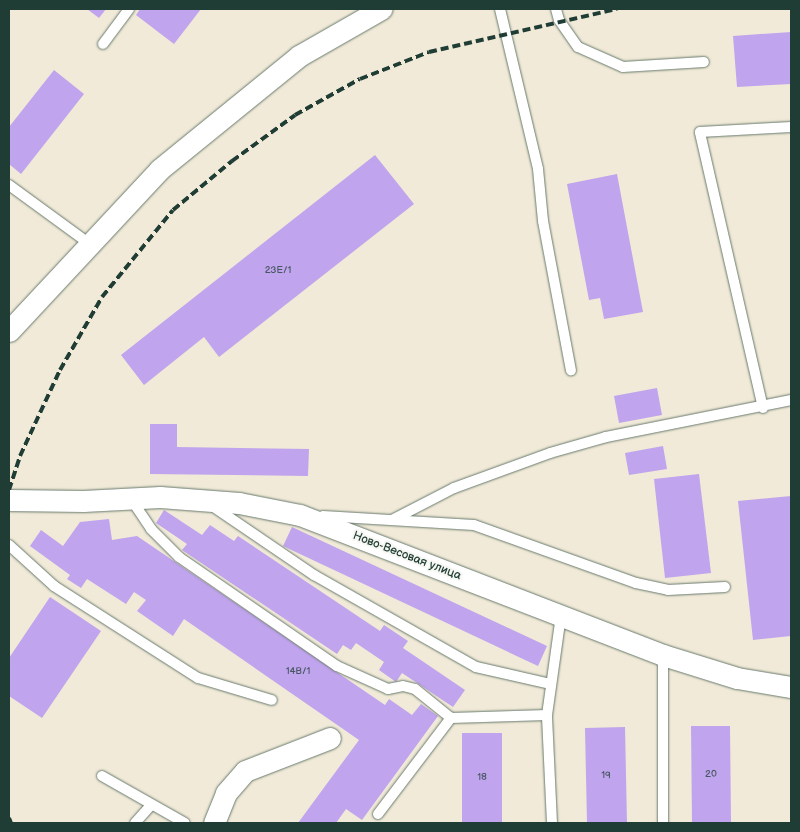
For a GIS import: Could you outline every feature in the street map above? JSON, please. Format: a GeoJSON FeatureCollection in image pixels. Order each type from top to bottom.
{"type":"FeatureCollection","features":[{"type":"Feature","properties":{"kind":"street"},"geometry":{"type":"LineString","coordinates":[[9,331],[160,169],[298,56],[381,9]]}},
{"type":"Feature","properties":{"kind":"street","name":"Ново-Весовая улица"},"geometry":{"type":"LineString","coordinates":[[9,500],[131,499],[207,501],[300,515],[663,655],[737,678],[791,687]]}},
{"type":"Feature","properties":{"kind":"street"},"geometry":{"type":"LineString","coordinates":[[214,823],[226,793],[245,771],[330,738]]}},
{"type":"Feature","properties":{"kind":"lane"},"geometry":{"type":"LineString","coordinates":[[102,44],[129,9]]}},
{"type":"Feature","properties":{"kind":"lane"},"geometry":{"type":"LineString","coordinates":[[500,9],[538,169],[543,221],[571,370]]}},
{"type":"Feature","properties":{"kind":"lane"},"geometry":{"type":"LineString","coordinates":[[556,9],[559,20],[578,47],[623,67],[704,62]]}},
{"type":"Feature","properties":{"kind":"lane"},"geometry":{"type":"LineString","coordinates":[[763,408],[700,132],[791,126]]}},
{"type":"Feature","properties":{"kind":"lane"},"geometry":{"type":"LineString","coordinates":[[9,184],[90,244]]}},
{"type":"Feature","properties":{"kind":"lane"},"geometry":{"type":"LineString","coordinates":[[391,520],[454,488],[550,453],[606,437],[763,408],[791,400]]}},
{"type":"Feature","properties":{"kind":"lane"},"geometry":{"type":"LineString","coordinates":[[131,499],[151,529],[179,557],[338,666],[388,689],[403,686],[415,689],[451,718],[547,715]]}},
{"type":"Feature","properties":{"kind":"lane"},"geometry":{"type":"LineString","coordinates":[[207,501],[314,575],[476,667],[551,684]]}},
{"type":"Feature","properties":{"kind":"lane"},"geometry":{"type":"LineString","coordinates":[[300,515],[474,524],[636,583],[668,590],[725,587]]}},
{"type":"Feature","properties":{"kind":"lane"},"geometry":{"type":"LineString","coordinates":[[9,545],[54,586],[198,678],[272,700]]}},
{"type":"Feature","properties":{"kind":"lane"},"geometry":{"type":"LineString","coordinates":[[552,823],[547,715],[561,616]]}},
{"type":"Feature","properties":{"kind":"lane"},"geometry":{"type":"LineString","coordinates":[[663,655],[663,823]]}},
{"type":"Feature","properties":{"kind":"lane"},"geometry":{"type":"LineString","coordinates":[[378,814],[451,718]]}},
{"type":"Feature","properties":{"kind":"lane"},"geometry":{"type":"LineString","coordinates":[[102,776],[185,823]]}},
{"type":"Feature","properties":{"kind":"lane"},"geometry":{"type":"LineString","coordinates":[[135,823],[151,805]]}},
{"type":"Feature","properties":{"kind":"building"},"geometry":{"type":"Polygon","coordinates":[[[87,9],[106,9],[99,18],[87,9]]]}},
{"type":"Feature","properties":{"kind":"building"},"geometry":{"type":"Polygon","coordinates":[[[140,9],[201,9],[174,44],[136,15],[140,9]]]}},
{"type":"Feature","properties":{"kind":"building"},"geometry":{"type":"Polygon","coordinates":[[[791,32],[791,84],[737,87],[733,36],[791,32]]]}},
{"type":"Feature","properties":{"kind":"building"},"geometry":{"type":"Polygon","coordinates":[[[54,70],[84,94],[21,174],[9,164],[9,127],[54,70]]]}},
{"type":"Feature","properties":{"kind":"building"},"geometry":{"type":"Polygon","coordinates":[[[375,155],[414,204],[219,357],[204,337],[144,385],[121,355],[375,155]]]}},
{"type":"Feature","properties":{"kind":"building"},"geometry":{"type":"Polygon","coordinates":[[[617,174],[643,312],[604,319],[600,298],[589,300],[567,184],[617,174]]]}},
{"type":"Feature","properties":{"kind":"building"},"geometry":{"type":"Polygon","coordinates":[[[657,388],[662,415],[619,423],[614,396],[657,388]]]}},
{"type":"Feature","properties":{"kind":"building"},"geometry":{"type":"Polygon","coordinates":[[[150,424],[177,424],[177,447],[309,449],[308,476],[150,474],[150,424]]]}},
{"type":"Feature","properties":{"kind":"building"},"geometry":{"type":"Polygon","coordinates":[[[663,446],[667,469],[629,475],[625,453],[663,446]]]}},
{"type":"Feature","properties":{"kind":"building"},"geometry":{"type":"Polygon","coordinates":[[[699,474],[711,573],[665,578],[654,479],[699,474]]]}},
{"type":"Feature","properties":{"kind":"building"},"geometry":{"type":"Polygon","coordinates":[[[791,496],[791,636],[753,640],[738,501],[791,496]]]}},
{"type":"Feature","properties":{"kind":"building"},"geometry":{"type":"Polygon","coordinates":[[[164,510],[202,535],[210,525],[234,541],[238,536],[380,631],[384,625],[408,641],[403,648],[465,690],[453,707],[402,673],[396,682],[379,670],[384,662],[356,643],[351,650],[343,645],[337,654],[182,550],[187,544],[156,523],[164,510]]]}},
{"type":"Feature","properties":{"kind":"building"},"geometry":{"type":"Polygon","coordinates":[[[109,519],[112,540],[137,536],[385,705],[389,699],[412,715],[421,704],[438,716],[362,820],[346,809],[336,823],[298,823],[359,740],[184,619],[173,636],[137,611],[146,600],[134,592],[126,604],[87,579],[81,588],[67,579],[70,575],[30,546],[41,530],[63,546],[80,522],[109,519]]]}},
{"type":"Feature","properties":{"kind":"building"},"geometry":{"type":"Polygon","coordinates":[[[292,527],[547,646],[538,666],[283,546],[292,527]]]}},
{"type":"Feature","properties":{"kind":"building"},"geometry":{"type":"Polygon","coordinates":[[[50,597],[101,631],[42,718],[9,696],[9,658],[50,597]]]}},
{"type":"Feature","properties":{"kind":"building"},"geometry":{"type":"Polygon","coordinates":[[[691,726],[730,726],[731,823],[692,823],[691,726]]]}},
{"type":"Feature","properties":{"kind":"building"},"geometry":{"type":"Polygon","coordinates":[[[625,727],[627,823],[587,823],[585,728],[625,727]]]}},
{"type":"Feature","properties":{"kind":"building"},"geometry":{"type":"Polygon","coordinates":[[[462,733],[502,733],[502,823],[462,823],[462,733]]]}},
{"type":"Feature","properties":{"kind":"railway"},"geometry":{"type":"LineString","coordinates":[[9,490],[20,456],[60,370],[102,297],[173,210],[232,161],[295,115],[360,79],[429,52],[617,9]]}},
{"type":"Feature","properties":{"kind":"railway"},"geometry":{"type":"LineString","coordinates":[[9,818],[11,823]]}}]}
